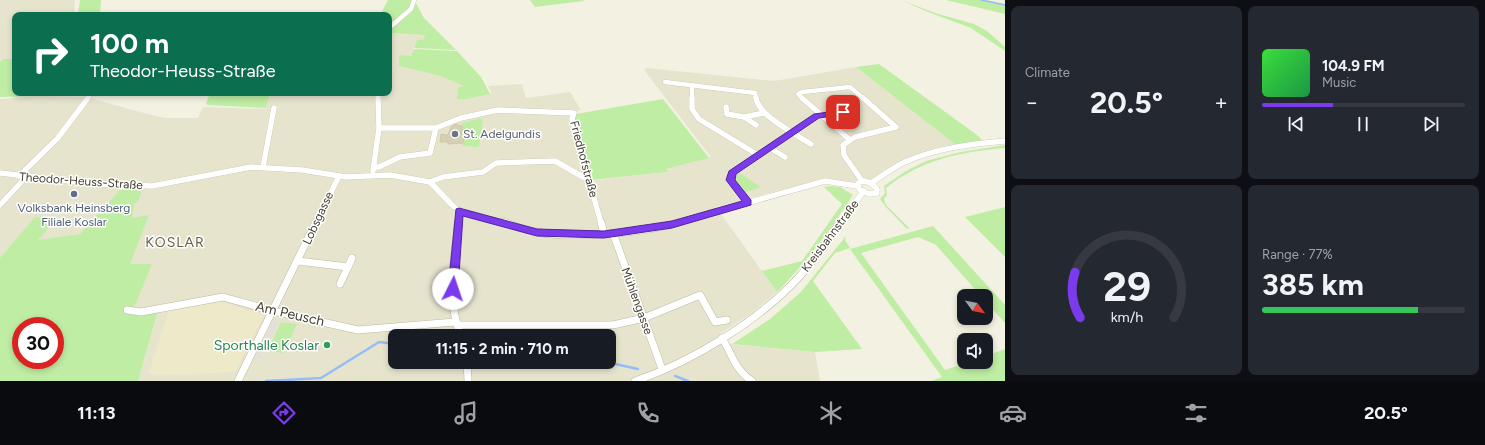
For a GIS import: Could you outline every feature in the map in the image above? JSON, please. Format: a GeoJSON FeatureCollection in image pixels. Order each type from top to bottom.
{"type":"FeatureCollection","features":[{"type":"Feature","properties":{"kind":"street"},"geometry":{"type":"LineString","coordinates":[[392,25],[412,9],[414,0]]}},
{"type":"Feature","properties":{"kind":"street"},"geometry":{"type":"LineString","coordinates":[[665,82],[755,93],[757,104],[764,113],[811,144]]}},
{"type":"Feature","properties":{"kind":"street"},"geometry":{"type":"LineString","coordinates":[[692,85],[692,110],[699,119],[758,155]]}},
{"type":"Feature","properties":{"kind":"street"},"geometry":{"type":"LineString","coordinates":[[850,140],[798,94],[802,92],[850,87],[896,127],[893,130],[850,140],[843,145],[844,155],[863,192],[869,194],[877,193],[877,189],[871,183]]}},
{"type":"Feature","properties":{"kind":"street"},"geometry":{"type":"LineString","coordinates":[[19,176],[56,143],[89,96]]}},
{"type":"Feature","properties":{"kind":"street"},"geometry":{"type":"LineString","coordinates":[[372,175],[379,128],[378,96]]}},
{"type":"Feature","properties":{"kind":"street"},"geometry":{"type":"LineString","coordinates":[[726,107],[727,114],[744,117],[764,113]]}},
{"type":"Feature","properties":{"kind":"street"},"geometry":{"type":"LineString","coordinates":[[263,167],[274,108]]}},
{"type":"Feature","properties":{"kind":"street","name":"Friedhofstraße"},"geometry":{"type":"LineString","coordinates":[[379,128],[436,128],[462,118],[498,110],[574,113],[572,119],[604,234]]}},
{"type":"Feature","properties":{"kind":"street"},"geometry":{"type":"LineString","coordinates":[[748,202],[733,184],[730,177],[732,173],[792,132],[822,115],[843,112]]}},
{"type":"Feature","properties":{"kind":"street"},"geometry":{"type":"LineString","coordinates":[[744,117],[756,125]]}},
{"type":"Feature","properties":{"kind":"street"},"geometry":{"type":"LineString","coordinates":[[374,167],[379,167],[400,157],[430,153],[436,128]]}},
{"type":"Feature","properties":{"kind":"street"},"geometry":{"type":"LineString","coordinates":[[589,178],[583,177],[555,161],[496,163],[490,165],[484,172],[452,175],[430,182],[459,212],[537,232],[604,234],[672,224],[825,181],[860,184],[871,183],[906,162],[926,155],[962,147],[1005,141]]}},
{"type":"Feature","properties":{"kind":"street"},"geometry":{"type":"LineString","coordinates":[[770,148],[785,157]]}},
{"type":"Feature","properties":{"kind":"street","name":"Theodor-Heuss-Straße"},"geometry":{"type":"LineString","coordinates":[[0,173],[95,184],[152,186],[251,167],[263,167],[302,170],[339,176],[390,175],[430,182]]}},
{"type":"Feature","properties":{"kind":"street","name":"Lobsgasse"},"geometry":{"type":"LineString","coordinates":[[239,379],[339,176]]}},
{"type":"Feature","properties":{"kind":"street"},"geometry":{"type":"LineString","coordinates":[[0,205],[26,177]]}},
{"type":"Feature","properties":{"kind":"street","name":"Kreisbahnstraße"},"geometry":{"type":"LineString","coordinates":[[635,381],[662,369],[722,338],[760,312],[798,278],[814,259],[863,192]]}},
{"type":"Feature","properties":{"kind":"street"},"geometry":{"type":"LineString","coordinates":[[458,329],[456,323],[453,289],[459,212]]}},
{"type":"Feature","properties":{"kind":"street","name":"Mühlengasse"},"geometry":{"type":"LineString","coordinates":[[612,233],[662,369]]}},
{"type":"Feature","properties":{"kind":"street"},"geometry":{"type":"LineString","coordinates":[[340,284],[352,258]]}},
{"type":"Feature","properties":{"kind":"street","name":"Lobsgasse"},"geometry":{"type":"LineString","coordinates":[[298,261],[348,267]]}},
{"type":"Feature","properties":{"kind":"street","name":"Am Peusch"},"geometry":{"type":"LineString","coordinates":[[127,310],[141,312],[223,297],[273,311],[358,330],[456,323],[613,325],[644,318],[700,295],[715,322],[727,320]]}},
{"type":"Feature","properties":{"kind":"street"},"geometry":{"type":"LineString","coordinates":[[722,338],[737,371],[752,381]]}},
{"type":"Feature","properties":{"kind":"street"},"geometry":{"type":"LineString","coordinates":[[467,369],[468,381]]}},
{"type":"Feature","properties":{"kind":"shaded area"},"geometry":{"type":"Polygon","coordinates":[[[0,0],[75,0],[74,12],[12,12],[12,59],[3,59],[0,62],[0,0]]]}},
{"type":"Feature","properties":{"kind":"shaded area"},"geometry":{"type":"Polygon","coordinates":[[[392,33],[425,35],[423,40],[417,40],[411,56],[399,66],[440,76],[465,86],[467,99],[492,93],[488,86],[522,84],[526,98],[570,92],[581,110],[569,113],[588,181],[667,172],[666,169],[711,157],[644,70],[647,68],[774,81],[856,67],[956,145],[907,159],[886,169],[872,180],[861,178],[853,182],[823,179],[716,207],[777,292],[753,312],[720,334],[728,344],[815,352],[820,381],[0,381],[0,99],[40,96],[86,97],[165,118],[198,118],[203,107],[266,109],[269,96],[392,96],[392,33]]]}},
{"type":"Feature","properties":{"kind":"shaded area"},"geometry":{"type":"Polygon","coordinates":[[[221,302],[264,315],[235,372],[156,375],[149,373],[169,311],[221,302]]]}},
{"type":"Feature","properties":{"kind":"shaded area"},"geometry":{"type":"Polygon","coordinates":[[[274,320],[279,320],[260,359],[255,358],[274,320]]]}},
{"type":"Feature","properties":{"kind":"green space"},"geometry":{"type":"Polygon","coordinates":[[[80,0],[101,0],[100,12],[78,12],[80,0]]]}},
{"type":"Feature","properties":{"kind":"green space"},"geometry":{"type":"Polygon","coordinates":[[[388,0],[412,0],[411,7],[394,21],[392,21],[392,12],[382,12],[388,0]]]}},
{"type":"Feature","properties":{"kind":"green space"},"geometry":{"type":"Polygon","coordinates":[[[530,0],[583,0],[584,1],[535,7],[530,0]]]}},
{"type":"Feature","properties":{"kind":"green space"},"geometry":{"type":"Polygon","coordinates":[[[901,0],[935,13],[974,24],[987,31],[1005,47],[1005,51],[971,28],[901,0]]]}},
{"type":"Feature","properties":{"kind":"green space"},"geometry":{"type":"Polygon","coordinates":[[[946,0],[986,0],[1005,4],[1005,14],[946,0]]]}},
{"type":"Feature","properties":{"kind":"green space"},"geometry":{"type":"Polygon","coordinates":[[[416,3],[424,18],[456,50],[414,48],[417,40],[423,40],[425,35],[392,33],[392,28],[394,25],[414,8],[416,3]]]}},
{"type":"Feature","properties":{"kind":"green space"},"geometry":{"type":"Polygon","coordinates":[[[414,49],[457,51],[481,77],[490,94],[467,99],[457,99],[458,87],[464,86],[440,76],[399,66],[399,55],[411,56],[414,49]]]}},
{"type":"Feature","properties":{"kind":"green space"},"geometry":{"type":"Polygon","coordinates":[[[3,59],[12,59],[12,96],[42,96],[0,97],[0,62],[3,59]]]}},
{"type":"Feature","properties":{"kind":"green space"},"geometry":{"type":"Polygon","coordinates":[[[879,64],[982,140],[956,145],[856,67],[879,64]]]}},
{"type":"Feature","properties":{"kind":"green space"},"geometry":{"type":"Polygon","coordinates":[[[209,96],[269,96],[266,108],[206,104],[209,96]]]}},
{"type":"Feature","properties":{"kind":"green space"},"geometry":{"type":"Polygon","coordinates":[[[663,99],[709,158],[666,169],[668,172],[591,180],[573,119],[576,114],[663,99]]]}},
{"type":"Feature","properties":{"kind":"green space"},"geometry":{"type":"Polygon","coordinates":[[[481,118],[483,121],[479,147],[462,146],[464,136],[460,135],[461,123],[481,118]]]}},
{"type":"Feature","properties":{"kind":"green space"},"geometry":{"type":"Polygon","coordinates":[[[1005,145],[1005,148],[958,155],[928,164],[900,178],[886,188],[887,195],[884,199],[886,205],[910,229],[906,228],[880,199],[885,193],[884,186],[906,171],[926,161],[961,152],[1005,145]]]}},
{"type":"Feature","properties":{"kind":"green space"},"geometry":{"type":"Polygon","coordinates":[[[738,172],[761,187],[743,193],[733,178],[738,172]]]}},
{"type":"Feature","properties":{"kind":"green space"},"geometry":{"type":"Polygon","coordinates":[[[824,187],[840,187],[853,195],[818,245],[777,292],[762,271],[802,261],[842,204],[824,187]]]}},
{"type":"Feature","properties":{"kind":"green space"},"geometry":{"type":"Polygon","coordinates":[[[120,190],[142,190],[138,202],[134,203],[132,218],[149,215],[130,264],[152,264],[131,315],[157,313],[138,381],[0,381],[0,258],[35,217],[57,218],[38,240],[80,234],[120,190]]]}},
{"type":"Feature","properties":{"kind":"green space"},"geometry":{"type":"Polygon","coordinates":[[[1005,207],[1005,257],[965,217],[1005,207]]]}},
{"type":"Feature","properties":{"kind":"green space"},"geometry":{"type":"Polygon","coordinates":[[[933,226],[990,289],[975,289],[936,245],[918,237],[861,253],[945,370],[957,366],[957,369],[993,369],[993,353],[1005,349],[1005,381],[931,381],[942,377],[850,249],[933,226]]]}},
{"type":"Feature","properties":{"kind":"green space"},"geometry":{"type":"Polygon","coordinates":[[[846,236],[845,240],[850,248],[835,253],[813,281],[862,349],[815,352],[732,344],[770,319],[801,292],[846,236]]]}},
{"type":"Feature","properties":{"kind":"green space"},"geometry":{"type":"Polygon","coordinates":[[[993,292],[1005,305],[1005,323],[993,310],[993,292]]]}},
{"type":"Feature","properties":{"kind":"green space"},"geometry":{"type":"Polygon","coordinates":[[[281,322],[297,324],[284,353],[268,351],[281,322]]]}},
{"type":"Feature","properties":{"kind":"building","name":"St. Adelgundis"},"geometry":{"type":"Polygon","coordinates":[[[456,124],[463,127],[461,135],[464,136],[463,143],[448,144],[448,142],[440,142],[441,134],[448,135],[451,127],[456,124]]]}},
{"type":"Feature","properties":{"kind":"waterway"},"geometry":{"type":"LineString","coordinates":[[981,0],[1005,5]]}},
{"type":"Feature","properties":{"kind":"waterway"},"geometry":{"type":"LineString","coordinates":[[266,381],[321,378],[379,342],[388,343]]}},
{"type":"Feature","properties":{"kind":"waterway"},"geometry":{"type":"LineString","coordinates":[[616,364],[638,369]]}},
{"type":"Feature","properties":{"kind":"waterway"},"geometry":{"type":"LineString","coordinates":[[675,376],[688,381]]}},
{"type":"Feature","properties":{"kind":"place","name":"St. Adelgundis"},"geometry":{"type":"Point","coordinates":[455,134]}},
{"type":"Feature","properties":{"kind":"place","name":"Volksbank Heinsberg Filiale Koslar"},"geometry":{"type":"Point","coordinates":[74,194]}},
{"type":"Feature","properties":{"kind":"place","name":"Sporthalle Koslar"},"geometry":{"type":"Point","coordinates":[327,345]}},
{"type":"Feature","properties":{"kind":"district","name":"KOSLAR"},"geometry":{"type":"Point","coordinates":[175,242]}},
{"type":"Feature","properties":{"kind":"route"},"geometry":{"type":"LineString","coordinates":[[453,289],[459,212],[488,218],[537,232],[590,235],[656,228],[672,224],[748,202],[730,180],[732,173],[817,116],[843,112]]}}]}
